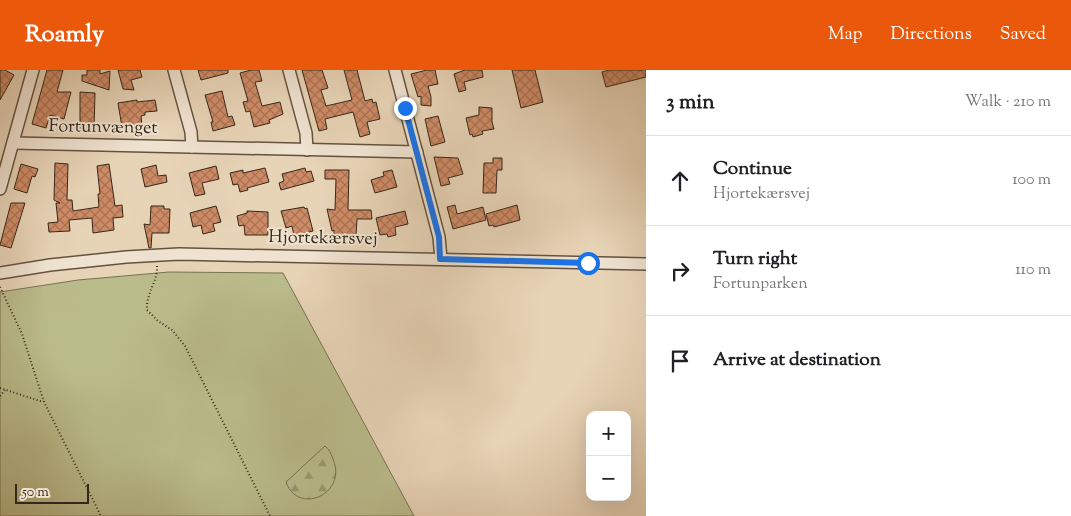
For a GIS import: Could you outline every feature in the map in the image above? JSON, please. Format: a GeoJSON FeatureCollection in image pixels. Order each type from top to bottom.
{"type":"FeatureCollection","features":[{"type":"Feature","properties":{"kind":"street"},"geometry":{"type":"LineString","coordinates":[[0,189],[33,70]]}},
{"type":"Feature","properties":{"kind":"street"},"geometry":{"type":"LineString","coordinates":[[174,70],[192,132],[192,147]]}},
{"type":"Feature","properties":{"kind":"street"},"geometry":{"type":"LineString","coordinates":[[289,70],[306,133],[307,150]]}},
{"type":"Feature","properties":{"kind":"street"},"geometry":{"type":"LineString","coordinates":[[395,70],[439,237],[440,259]]}},
{"type":"Feature","properties":{"kind":"street","name":"Fortunvænget"},"geometry":{"type":"LineString","coordinates":[[13,143],[416,152]]}},
{"type":"Feature","properties":{"kind":"street","name":"Hjortekærsvej"},"geometry":{"type":"LineString","coordinates":[[0,273],[126,257],[215,254],[646,264]]}},
{"type":"Feature","properties":{"kind":"path"},"geometry":{"type":"LineString","coordinates":[[156,256],[158,273],[146,300],[147,310],[158,321],[172,330],[186,346],[270,516]]}},
{"type":"Feature","properties":{"kind":"path"},"geometry":{"type":"LineString","coordinates":[[0,287],[22,334],[44,402],[101,516]]}},
{"type":"Feature","properties":{"kind":"path"},"geometry":{"type":"LineString","coordinates":[[0,388],[44,402]]}},
{"type":"Feature","properties":{"kind":"path"},"geometry":{"type":"LineString","coordinates":[[0,396],[5,390]]}},
{"type":"Feature","properties":{"kind":"green space"},"geometry":{"type":"Polygon","coordinates":[[[169,272],[283,273],[414,516],[0,516],[0,292],[78,280],[169,272]]]}},
{"type":"Feature","properties":{"kind":"green space"},"geometry":{"type":"Polygon","coordinates":[[[325,446],[330,451],[336,471],[334,482],[328,491],[320,496],[310,499],[301,498],[292,492],[286,482],[325,446]]]}},
{"type":"Feature","properties":{"kind":"building"},"geometry":{"type":"Polygon","coordinates":[[[0,70],[5,70],[14,75],[0,100],[0,70]]]}},
{"type":"Feature","properties":{"kind":"building"},"geometry":{"type":"Polygon","coordinates":[[[47,70],[63,70],[57,92],[71,92],[64,119],[50,115],[46,128],[32,124],[47,70]]]}},
{"type":"Feature","properties":{"kind":"building"},"geometry":{"type":"Polygon","coordinates":[[[87,70],[100,70],[100,74],[110,71],[109,90],[82,81],[82,75],[87,75],[87,70]]]}},
{"type":"Feature","properties":{"kind":"building"},"geometry":{"type":"Polygon","coordinates":[[[118,70],[140,70],[142,77],[131,80],[134,90],[123,89],[118,70]]]}},
{"type":"Feature","properties":{"kind":"building"},"geometry":{"type":"Polygon","coordinates":[[[198,70],[228,70],[228,73],[201,80],[198,70]]]}},
{"type":"Feature","properties":{"kind":"building"},"geometry":{"type":"Polygon","coordinates":[[[259,70],[262,81],[255,82],[262,106],[280,102],[283,114],[269,120],[270,123],[254,127],[250,111],[246,112],[243,102],[248,101],[240,73],[259,70]]]}},
{"type":"Feature","properties":{"kind":"building"},"geometry":{"type":"Polygon","coordinates":[[[302,70],[322,70],[328,88],[321,90],[326,106],[352,100],[344,70],[357,70],[365,101],[372,99],[373,103],[376,102],[380,119],[367,122],[370,134],[360,137],[353,112],[325,119],[327,129],[319,131],[302,70]]]}},
{"type":"Feature","properties":{"kind":"building"},"geometry":{"type":"Polygon","coordinates":[[[435,70],[438,84],[428,86],[431,106],[421,105],[421,96],[418,97],[411,74],[435,70]]]}},
{"type":"Feature","properties":{"kind":"building"},"geometry":{"type":"Polygon","coordinates":[[[465,70],[482,70],[483,77],[464,82],[466,90],[459,92],[454,74],[465,70]]]}},
{"type":"Feature","properties":{"kind":"building"},"geometry":{"type":"Polygon","coordinates":[[[512,70],[535,70],[543,102],[521,108],[512,70]]]}},
{"type":"Feature","properties":{"kind":"building"},"geometry":{"type":"Polygon","coordinates":[[[609,70],[646,70],[646,77],[606,87],[602,72],[609,70]]]}},
{"type":"Feature","properties":{"kind":"building"},"geometry":{"type":"Polygon","coordinates":[[[222,91],[228,117],[232,116],[235,125],[213,131],[211,122],[213,122],[205,95],[222,91]]]}},
{"type":"Feature","properties":{"kind":"building"},"geometry":{"type":"Polygon","coordinates":[[[80,92],[95,93],[94,130],[80,129],[80,92]]]}},
{"type":"Feature","properties":{"kind":"building"},"geometry":{"type":"Polygon","coordinates":[[[137,100],[137,102],[155,100],[157,111],[145,112],[145,115],[141,116],[142,126],[122,127],[118,103],[137,100]]]}},
{"type":"Feature","properties":{"kind":"building"},"geometry":{"type":"Polygon","coordinates":[[[479,107],[492,108],[494,129],[482,131],[483,134],[473,137],[472,134],[470,135],[466,118],[479,115],[479,107]]]}},
{"type":"Feature","properties":{"kind":"building"},"geometry":{"type":"Polygon","coordinates":[[[438,116],[445,142],[431,146],[425,119],[438,116]]]}},
{"type":"Feature","properties":{"kind":"building"},"geometry":{"type":"Polygon","coordinates":[[[434,157],[458,158],[463,174],[448,178],[450,184],[441,186],[434,157]]]}},
{"type":"Feature","properties":{"kind":"building"},"geometry":{"type":"Polygon","coordinates":[[[493,158],[502,158],[502,170],[497,170],[496,193],[483,193],[484,163],[493,163],[493,158]]]}},
{"type":"Feature","properties":{"kind":"building"},"geometry":{"type":"Polygon","coordinates":[[[55,163],[68,164],[67,200],[72,200],[73,211],[99,207],[98,194],[100,194],[97,166],[109,164],[115,206],[122,205],[123,217],[113,218],[114,230],[93,233],[92,218],[69,220],[70,231],[49,232],[48,223],[58,222],[56,203],[60,203],[54,200],[55,163]]]}},
{"type":"Feature","properties":{"kind":"building"},"geometry":{"type":"Polygon","coordinates":[[[21,164],[38,169],[35,177],[32,176],[27,193],[14,189],[21,164]]]}},
{"type":"Feature","properties":{"kind":"building"},"geometry":{"type":"Polygon","coordinates":[[[156,165],[158,176],[166,175],[167,182],[145,187],[141,169],[156,165]]]}},
{"type":"Feature","properties":{"kind":"building"},"geometry":{"type":"Polygon","coordinates":[[[216,166],[219,179],[202,183],[205,194],[195,196],[189,173],[216,166]]]}},
{"type":"Feature","properties":{"kind":"building"},"geometry":{"type":"Polygon","coordinates":[[[265,168],[269,182],[240,192],[238,184],[233,185],[230,173],[243,170],[243,173],[265,168]]]}},
{"type":"Feature","properties":{"kind":"building"},"geometry":{"type":"Polygon","coordinates":[[[305,168],[306,172],[311,171],[314,181],[281,190],[279,183],[284,181],[282,174],[305,168]]]}},
{"type":"Feature","properties":{"kind":"building"},"geometry":{"type":"Polygon","coordinates":[[[325,170],[349,170],[348,210],[371,210],[372,219],[357,219],[356,236],[334,235],[334,230],[332,231],[327,209],[335,210],[336,179],[325,179],[325,170]]]}},
{"type":"Feature","properties":{"kind":"building"},"geometry":{"type":"Polygon","coordinates":[[[392,170],[397,187],[375,193],[371,180],[384,176],[383,172],[392,170]]]}},
{"type":"Feature","properties":{"kind":"building"},"geometry":{"type":"Polygon","coordinates":[[[11,203],[25,203],[11,248],[0,245],[11,203]]]}},
{"type":"Feature","properties":{"kind":"building"},"geometry":{"type":"Polygon","coordinates":[[[455,205],[457,214],[483,207],[486,220],[453,229],[447,207],[455,205]]]}},
{"type":"Feature","properties":{"kind":"building"},"geometry":{"type":"Polygon","coordinates":[[[517,205],[520,220],[494,227],[493,225],[489,226],[486,214],[517,205]]]}},
{"type":"Feature","properties":{"kind":"building"},"geometry":{"type":"Polygon","coordinates":[[[151,206],[164,206],[164,209],[170,209],[169,233],[152,233],[151,248],[149,248],[144,224],[150,225],[151,206]]]}},
{"type":"Feature","properties":{"kind":"building"},"geometry":{"type":"Polygon","coordinates":[[[216,206],[221,222],[213,224],[215,231],[203,234],[201,225],[193,227],[190,213],[216,206]]]}},
{"type":"Feature","properties":{"kind":"building"},"geometry":{"type":"Polygon","coordinates":[[[304,207],[305,209],[307,208],[313,231],[294,236],[292,226],[286,228],[281,211],[304,207]]]}},
{"type":"Feature","properties":{"kind":"building"},"geometry":{"type":"Polygon","coordinates":[[[247,211],[268,212],[268,235],[245,235],[244,225],[239,226],[237,216],[247,213],[247,211]]]}},
{"type":"Feature","properties":{"kind":"building"},"geometry":{"type":"Polygon","coordinates":[[[405,211],[408,224],[395,227],[396,235],[388,237],[387,234],[380,235],[376,218],[405,211]]]}},
{"type":"Feature","properties":{"kind":"route"},"geometry":{"type":"LineString","coordinates":[[405,108],[439,237],[440,259],[588,263]]}}]}
